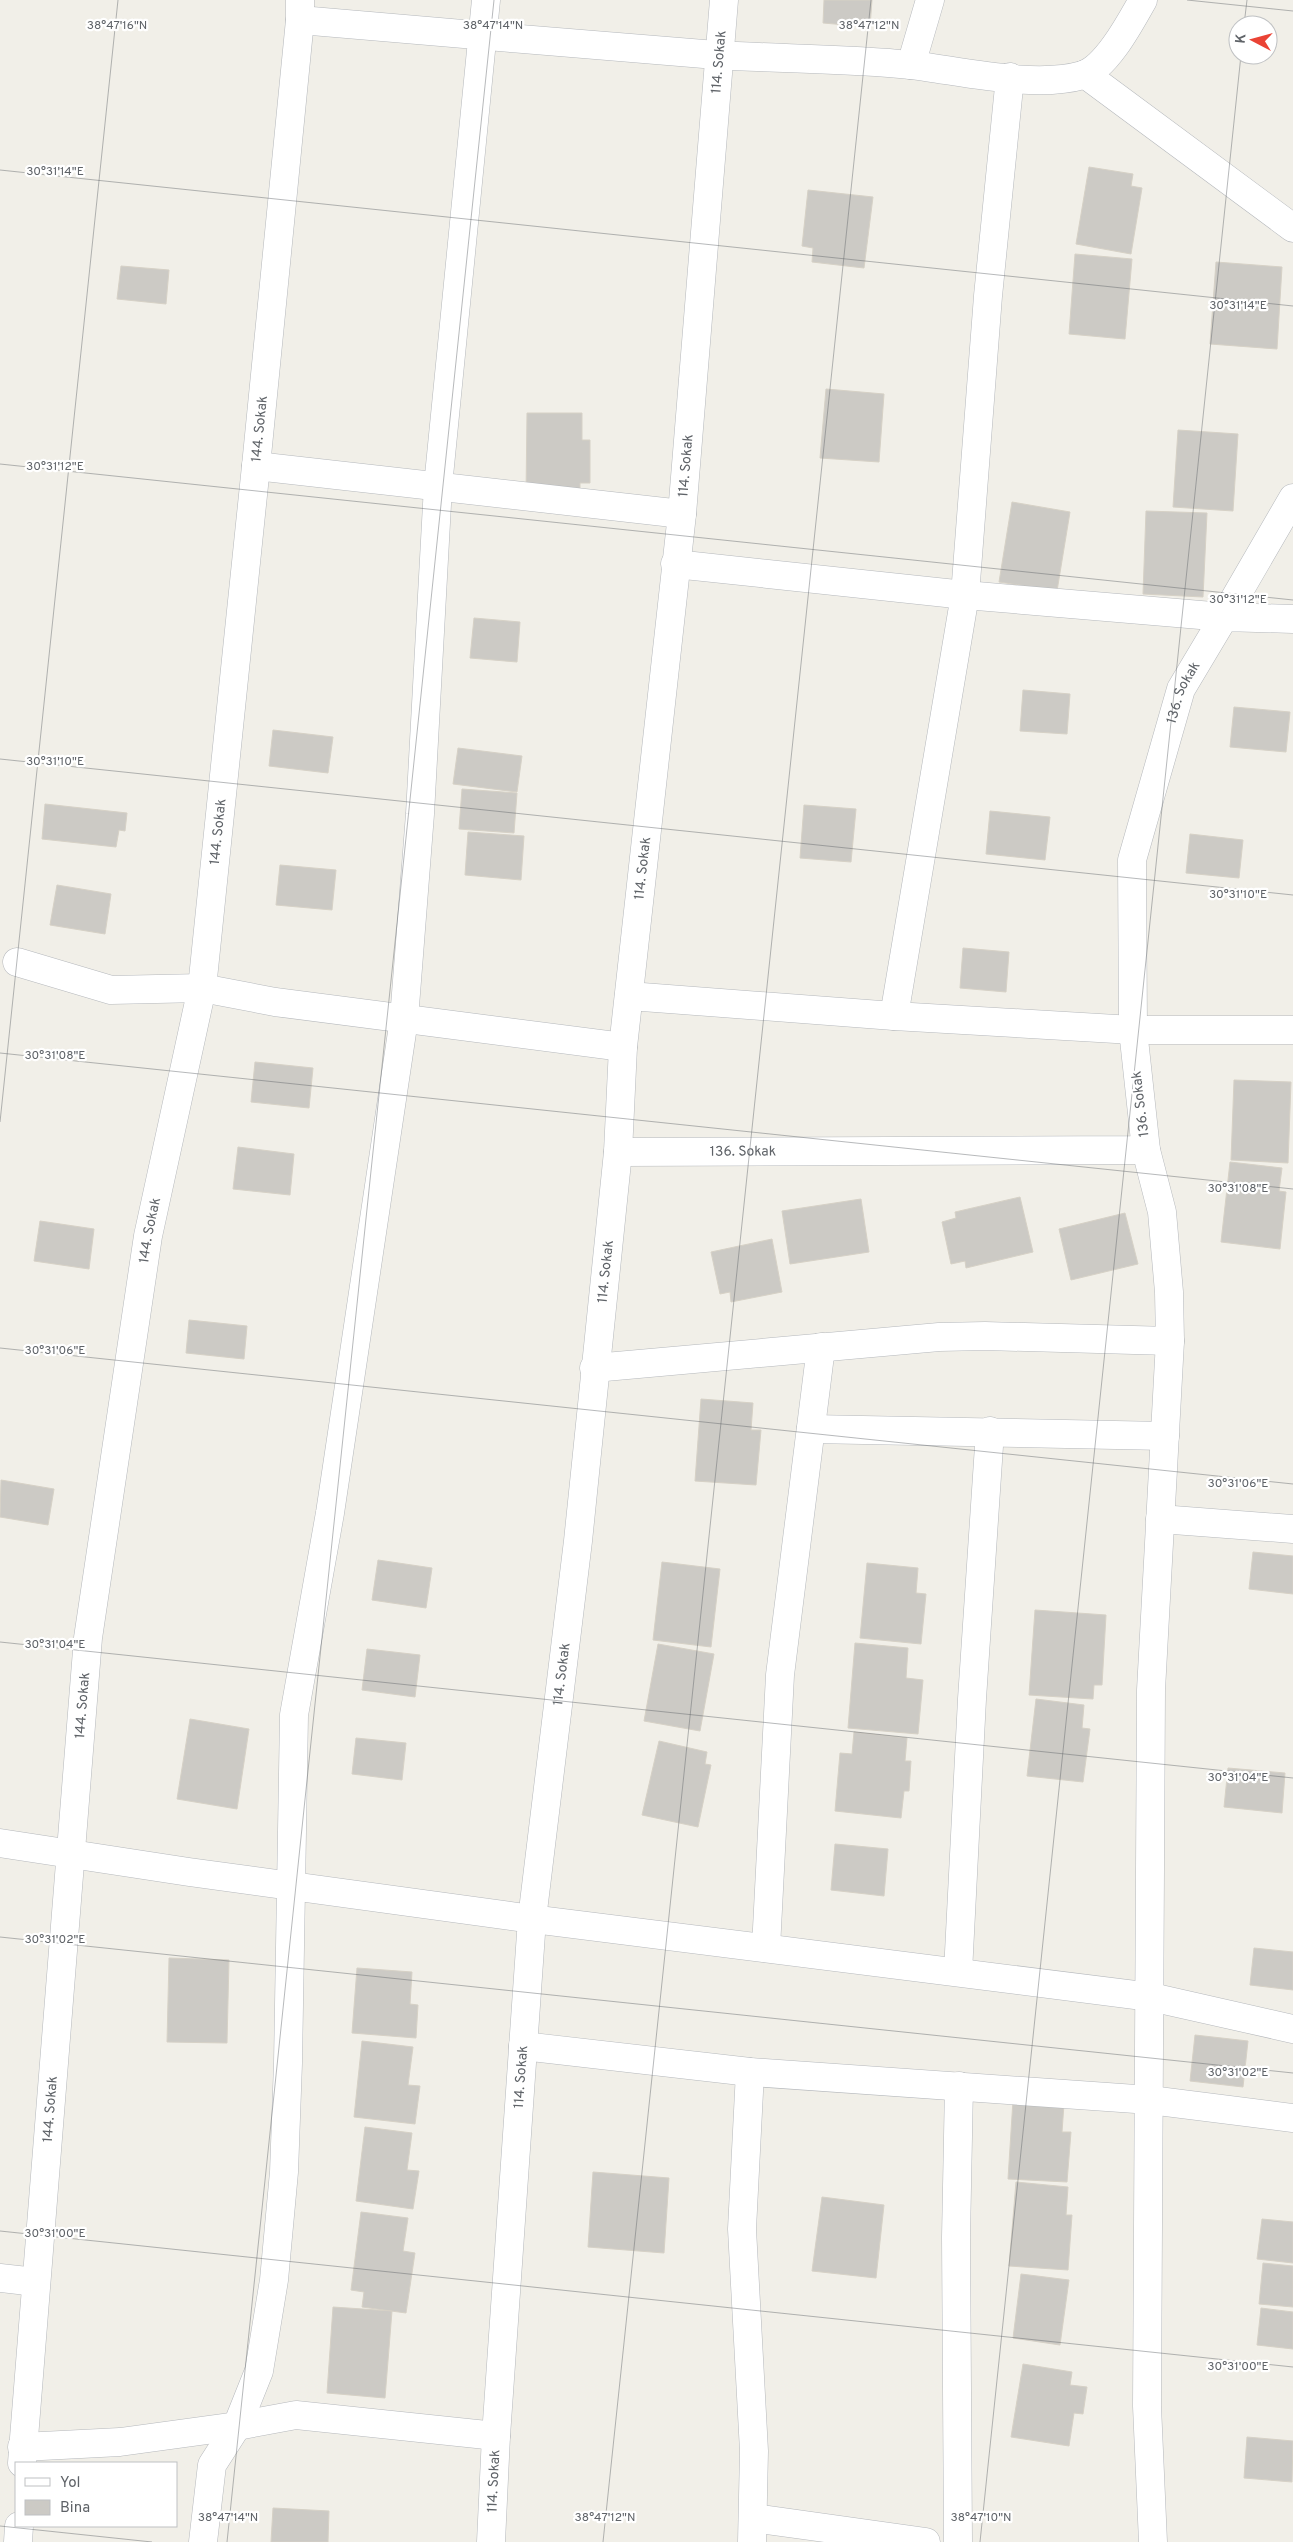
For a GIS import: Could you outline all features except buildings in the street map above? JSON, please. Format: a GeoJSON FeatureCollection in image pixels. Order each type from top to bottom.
{"type":"FeatureCollection","features":[{"type":"Feature","properties":{"kind":"street"},"geometry":{"type":"LineString","coordinates":[[203,2542],[212,2464],[237,2426],[259,2371],[274,2280],[285,2142],[294,1714],[330,1513],[404,1019],[420,814],[438,486],[486,0]]}},
{"type":"Feature","properties":{"kind":"street","name":"114. Sokak"},"geometry":{"type":"LineString","coordinates":[[491,2542],[496,2436],[532,1919],[578,1541],[594,1368],[618,1152],[623,1047],[682,514],[718,55],[724,0]]}},
{"type":"Feature","properties":{"kind":"street"},"geometry":{"type":"LineString","coordinates":[[911,65],[930,0]]}},
{"type":"Feature","properties":{"kind":"street"},"geometry":{"type":"LineString","coordinates":[[300,10],[482,36],[718,55],[911,65],[969,75],[1056,80],[1085,74],[1119,41],[1143,0]]}},
{"type":"Feature","properties":{"kind":"street","name":"144. Sokak"},"geometry":{"type":"LineString","coordinates":[[22,2455],[88,1638],[145,1255],[202,988],[256,466],[300,10]]}},
{"type":"Feature","properties":{"kind":"street"},"geometry":{"type":"LineString","coordinates":[[1085,74],[1293,228]]}},
{"type":"Feature","properties":{"kind":"street"},"geometry":{"type":"LineString","coordinates":[[894,1016],[965,595],[988,296],[1010,78]]}},
{"type":"Feature","properties":{"kind":"street"},"geometry":{"type":"LineString","coordinates":[[256,466],[682,514]]}},
{"type":"Feature","properties":{"kind":"street","name":"136. Sokak"},"geometry":{"type":"LineString","coordinates":[[618,1152],[1146,1150],[1133,1030],[1132,860],[1180,689],[1293,498]]}},
{"type":"Feature","properties":{"kind":"street"},"geometry":{"type":"LineString","coordinates":[[676,564],[965,595],[1224,617],[1293,619]]}},
{"type":"Feature","properties":{"kind":"street"},"geometry":{"type":"LineString","coordinates":[[17,962],[111,990],[202,988],[275,1002],[623,1047]]}},
{"type":"Feature","properties":{"kind":"street"},"geometry":{"type":"LineString","coordinates":[[630,996],[894,1016],[1133,1030],[1293,1030]]}},
{"type":"Feature","properties":{"kind":"street"},"geometry":{"type":"LineString","coordinates":[[1146,1150],[1162,1212],[1169,1292],[1170,1341],[1151,1690],[1151,1997],[1147,2406],[1153,2542]]}},
{"type":"Feature","properties":{"kind":"street"},"geometry":{"type":"LineString","coordinates":[[594,1368],[821,1347],[985,1336],[1170,1341]]}},
{"type":"Feature","properties":{"kind":"street"},"geometry":{"type":"LineString","coordinates":[[766,1948],[780,1675],[821,1347]]}},
{"type":"Feature","properties":{"kind":"street"},"geometry":{"type":"LineString","coordinates":[[811,1429],[1165,1436]]}},
{"type":"Feature","properties":{"kind":"street"},"geometry":{"type":"LineString","coordinates":[[958,1972],[972,1699],[990,1432]]}},
{"type":"Feature","properties":{"kind":"street"},"geometry":{"type":"LineString","coordinates":[[1160,1519],[1293,1529]]}},
{"type":"Feature","properties":{"kind":"street"},"geometry":{"type":"LineString","coordinates":[[0,1843],[532,1919],[1151,1997],[1293,2029]]}},
{"type":"Feature","properties":{"kind":"street"},"geometry":{"type":"LineString","coordinates":[[523,2046],[750,2072],[1150,2100],[1293,2118]]}},
{"type":"Feature","properties":{"kind":"street"},"geometry":{"type":"LineString","coordinates":[[750,2072],[742,2229],[754,2451],[752,2530],[926,2542]]}},
{"type":"Feature","properties":{"kind":"street"},"geometry":{"type":"LineString","coordinates":[[958,2542],[956,2237],[959,2086]]}},
{"type":"Feature","properties":{"kind":"street"},"geometry":{"type":"LineString","coordinates":[[0,2278],[36,2282]]}},
{"type":"Feature","properties":{"kind":"street"},"geometry":{"type":"LineString","coordinates":[[22,2455],[237,2426],[296,2414],[496,2436]]}},
{"type":"Feature","properties":{"kind":"street"},"geometry":{"type":"LineString","coordinates":[[18,2542],[19,2527]]}}]}
